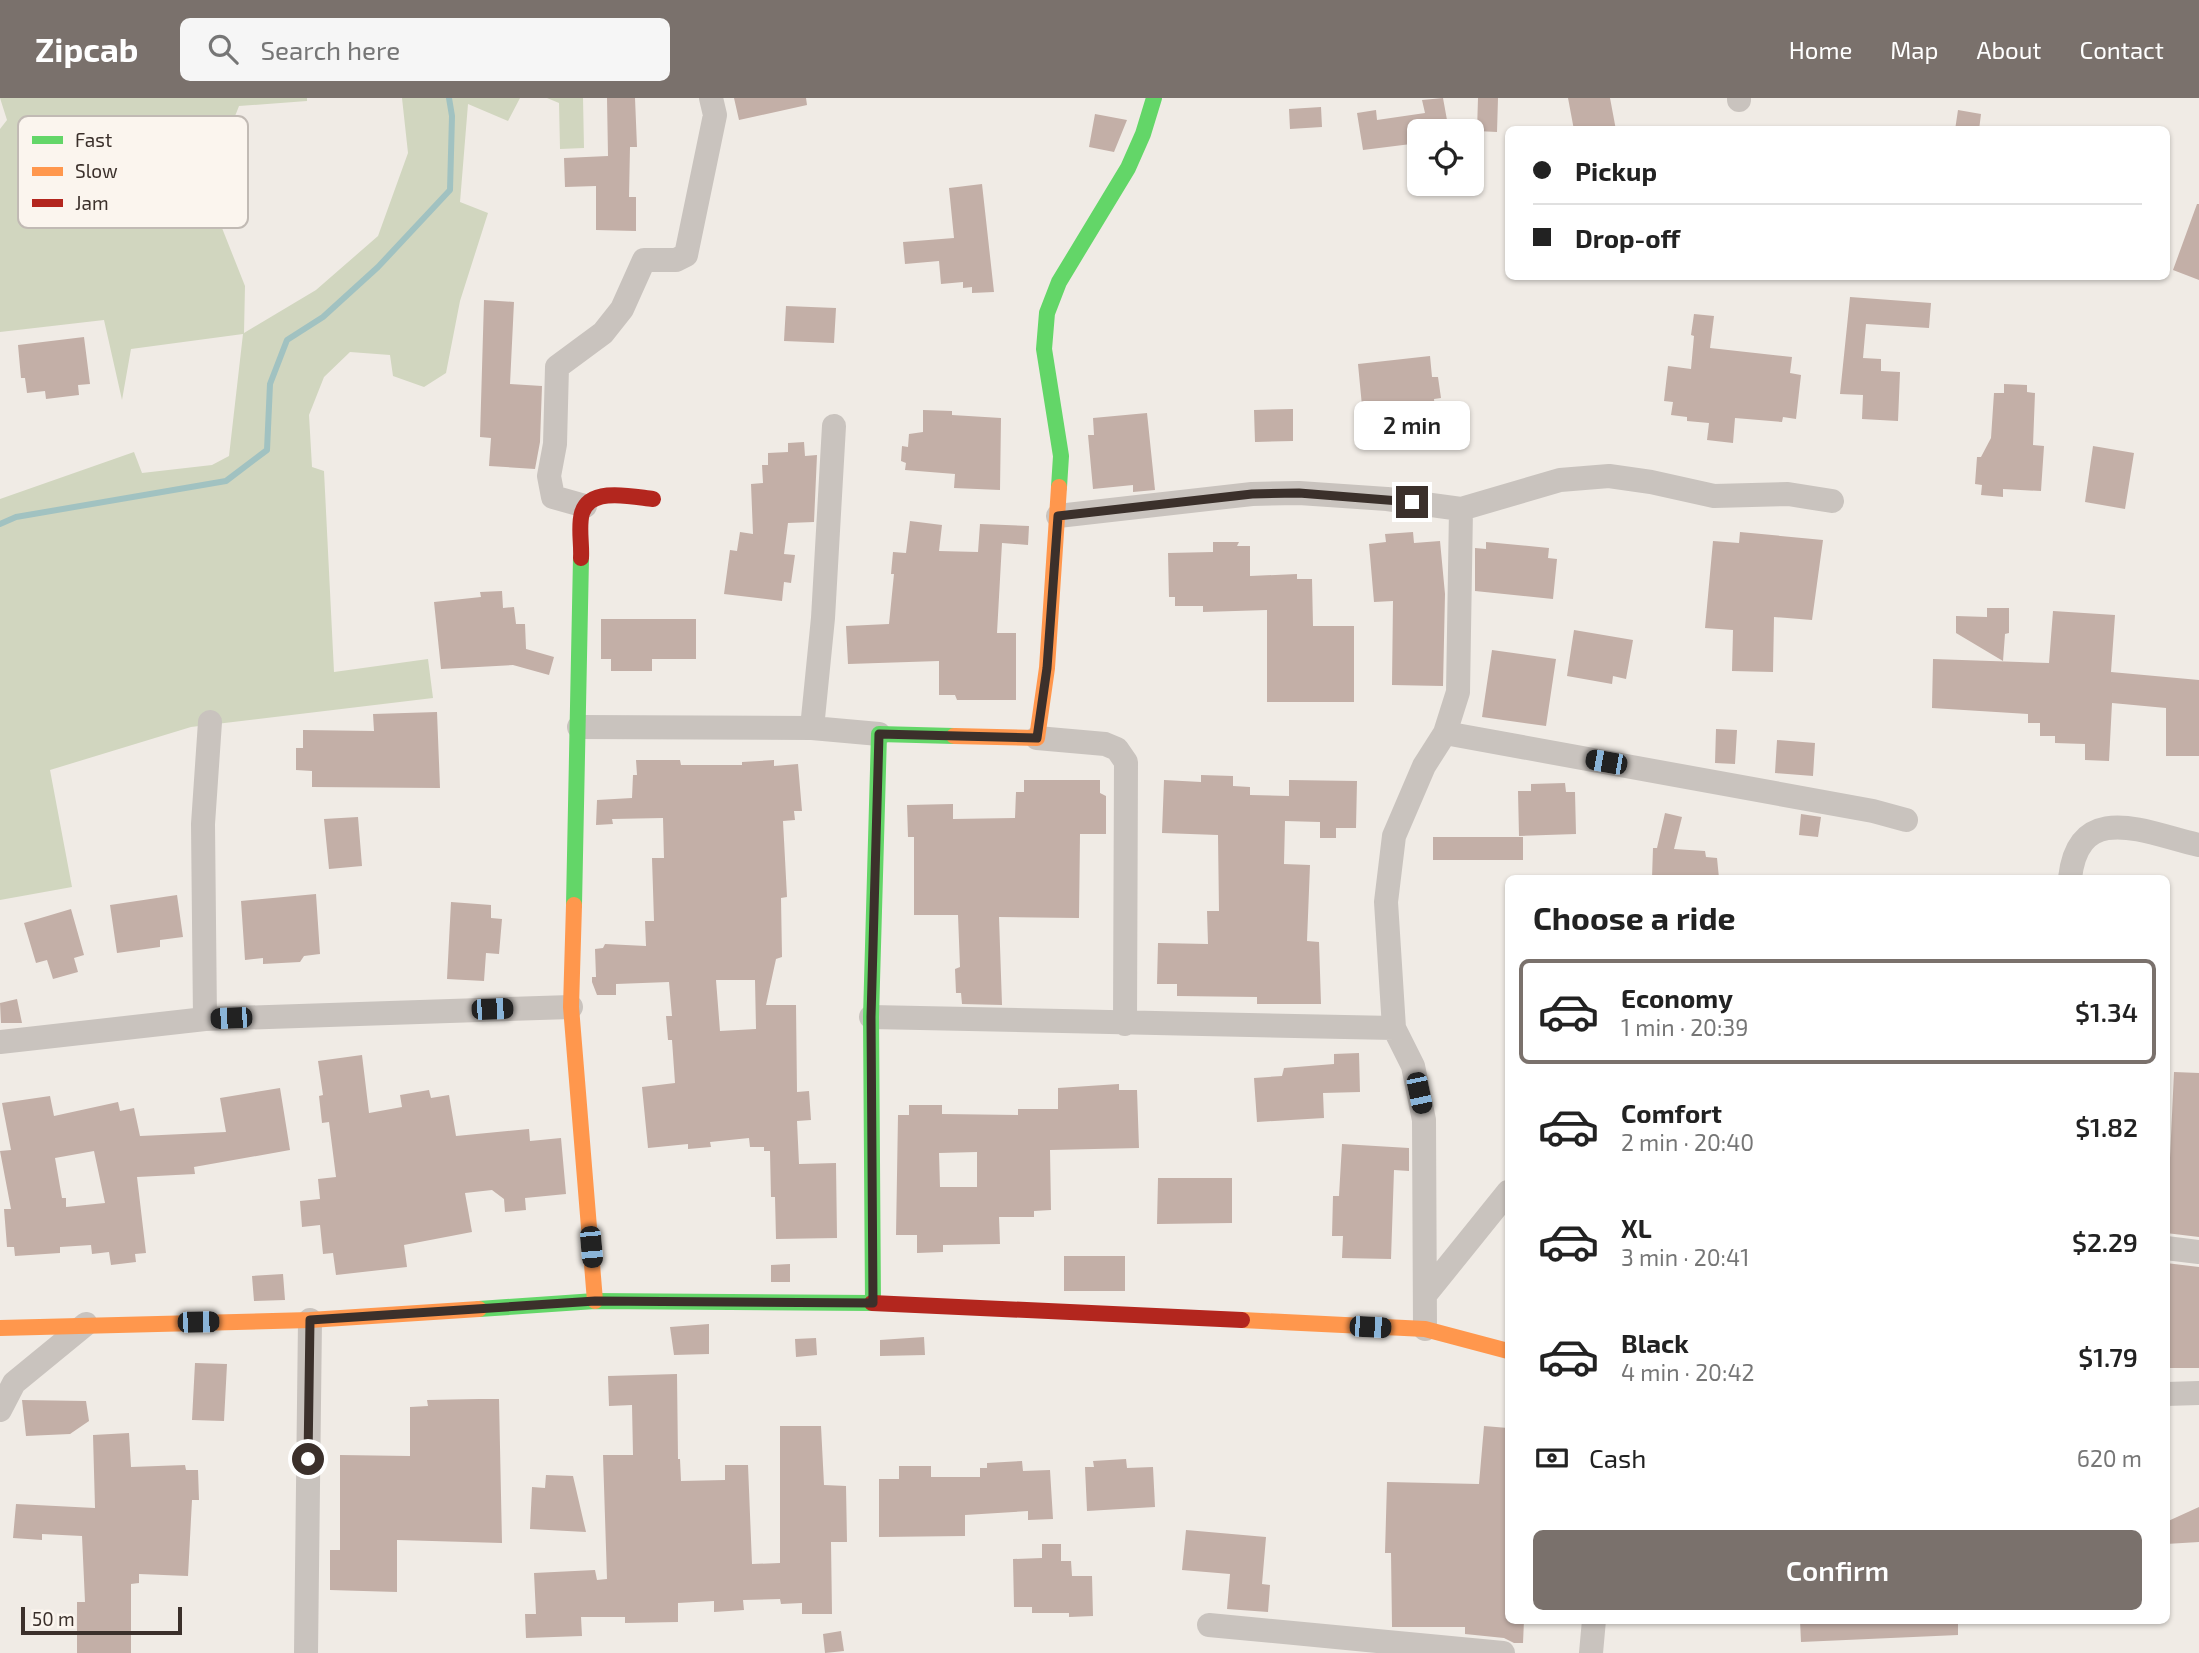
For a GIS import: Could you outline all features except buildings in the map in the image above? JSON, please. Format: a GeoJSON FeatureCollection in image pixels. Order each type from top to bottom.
{"type":"FeatureCollection","features":[{"type":"Feature","properties":{"kind":"street"},"geometry":{"type":"LineString","coordinates":[[585,506],[553,497],[549,476],[555,444],[557,368],[603,333],[622,309],[644,260],[676,260],[686,255],[715,115],[711,98]]}},
{"type":"Feature","properties":{"kind":"street"},"geometry":{"type":"LineString","coordinates":[[1037,738],[1047,668],[1061,456],[1058,422],[1048,379],[1045,339],[1047,312],[1057,285],[1130,166],[1154,98]]}},
{"type":"Feature","properties":{"kind":"street"},"geometry":{"type":"LineString","coordinates":[[812,728],[823,618],[834,426]]}},
{"type":"Feature","properties":{"kind":"street"},"geometry":{"type":"LineString","coordinates":[[1058,516],[1252,494],[1287,493],[1387,499],[1461,509],[1560,480],[1609,477],[1651,482],[1714,496],[1788,494],[1832,501]]}},
{"type":"Feature","properties":{"kind":"street"},"geometry":{"type":"LineString","coordinates":[[595,1301],[571,1007],[582,512],[592,498],[602,495],[653,499]]}},
{"type":"Feature","properties":{"kind":"street"},"geometry":{"type":"LineString","coordinates":[[1426,1329],[1424,1120],[1413,1066],[1394,1028],[1386,902],[1394,836],[1424,766],[1445,733],[1458,692],[1461,509]]}},
{"type":"Feature","properties":{"kind":"street"},"geometry":{"type":"LineString","coordinates":[[205,1019],[203,824],[210,722]]}},
{"type":"Feature","properties":{"kind":"street"},"geometry":{"type":"LineString","coordinates":[[579,727],[812,728],[879,734],[1037,738],[1105,744],[1117,749],[1126,762],[1125,1024]]}},
{"type":"Feature","properties":{"kind":"street"},"geometry":{"type":"LineString","coordinates":[[1445,733],[1873,811],[1906,820]]}},
{"type":"Feature","properties":{"kind":"street"},"geometry":{"type":"LineString","coordinates":[[873,1303],[871,1017],[879,734]]}},
{"type":"Feature","properties":{"kind":"street"},"geometry":{"type":"LineString","coordinates":[[2070,875],[2078,847],[2091,834],[2113,825],[2199,845]]}},
{"type":"Feature","properties":{"kind":"street"},"geometry":{"type":"LineString","coordinates":[[0,1042],[205,1019],[571,1007]]}},
{"type":"Feature","properties":{"kind":"street"},"geometry":{"type":"LineString","coordinates":[[871,1017],[1394,1028]]}},
{"type":"Feature","properties":{"kind":"street"},"geometry":{"type":"LineString","coordinates":[[1425,1295],[1505,1196]]}},
{"type":"Feature","properties":{"kind":"street"},"geometry":{"type":"LineString","coordinates":[[2170,1248],[2199,1252]]}},
{"type":"Feature","properties":{"kind":"street"},"geometry":{"type":"LineString","coordinates":[[0,1328],[310,1320],[595,1301],[873,1303],[1426,1329],[1505,1350]]}},
{"type":"Feature","properties":{"kind":"street"},"geometry":{"type":"LineString","coordinates":[[306,1653],[310,1320]]}},
{"type":"Feature","properties":{"kind":"street"},"geometry":{"type":"LineString","coordinates":[[0,1410],[14,1383],[86,1324]]}},
{"type":"Feature","properties":{"kind":"street"},"geometry":{"type":"LineString","coordinates":[[2170,1394],[2199,1393]]}},
{"type":"Feature","properties":{"kind":"street"},"geometry":{"type":"LineString","coordinates":[[1591,1653],[1594,1624]]}},
{"type":"Feature","properties":{"kind":"street"},"geometry":{"type":"LineString","coordinates":[[1209,1625],[1503,1653]]}},
{"type":"Feature","properties":{"kind":"green space"},"geometry":{"type":"Polygon","coordinates":[[[0,98],[307,98],[307,101],[239,106],[235,116],[18,116],[18,228],[222,228],[245,286],[244,333],[316,290],[378,236],[408,153],[402,98],[520,98],[508,121],[468,104],[460,202],[488,213],[460,301],[446,373],[424,387],[393,376],[390,355],[350,352],[324,377],[309,415],[312,467],[324,471],[334,672],[428,659],[433,698],[191,727],[50,770],[72,887],[0,900],[0,499],[134,452],[142,473],[212,465],[229,456],[243,334],[131,349],[122,400],[104,320],[0,332],[0,129],[7,120],[0,98]]]}},
{"type":"Feature","properties":{"kind":"green space"},"geometry":{"type":"Polygon","coordinates":[[[547,98],[583,98],[584,148],[560,149],[559,103],[547,98]]]}},
{"type":"Feature","properties":{"kind":"waterway"},"geometry":{"type":"LineString","coordinates":[[0,524],[16,517],[226,481],[267,450],[270,384],[287,340],[323,317],[378,267],[450,190],[452,116],[449,98]]}},
{"type":"Feature","properties":{"kind":"traffic: fast"},"geometry":{"type":"LineString","coordinates":[[1059,487],[1061,456],[1044,349],[1047,313],[1059,282],[1128,168],[1143,134],[1154,98]]}},
{"type":"Feature","properties":{"kind":"traffic: fast"},"geometry":{"type":"LineString","coordinates":[[574,905],[581,558]]}},
{"type":"Feature","properties":{"kind":"traffic: fast"},"geometry":{"type":"LineString","coordinates":[[873,1303],[871,1017],[879,734],[954,736]]}},
{"type":"Feature","properties":{"kind":"traffic: fast"},"geometry":{"type":"LineString","coordinates":[[479,1309],[595,1301],[872,1303]]}},
{"type":"Feature","properties":{"kind":"traffic: slow"},"geometry":{"type":"LineString","coordinates":[[954,736],[1037,738],[1047,668],[1059,487]]}},
{"type":"Feature","properties":{"kind":"traffic: slow"},"geometry":{"type":"LineString","coordinates":[[574,905],[571,1007],[595,1301]]}},
{"type":"Feature","properties":{"kind":"traffic: slow"},"geometry":{"type":"LineString","coordinates":[[0,1328],[310,1320],[479,1309]]}},
{"type":"Feature","properties":{"kind":"traffic: slow"},"geometry":{"type":"LineString","coordinates":[[1242,1320],[1425,1329],[1505,1350]]}},
{"type":"Feature","properties":{"kind":"traffic: jam"},"geometry":{"type":"LineString","coordinates":[[581,558],[582,513],[594,499],[613,495],[653,499]]}},
{"type":"Feature","properties":{"kind":"traffic: jam"},"geometry":{"type":"LineString","coordinates":[[872,1303],[1242,1320]]}},
{"type":"Feature","properties":{"kind":"route"},"geometry":{"type":"LineString","coordinates":[[308,1459],[310,1320],[595,1301],[873,1303],[871,1017],[879,734],[1037,738],[1047,668],[1058,516],[1252,494],[1299,493],[1412,502]]}}]}
